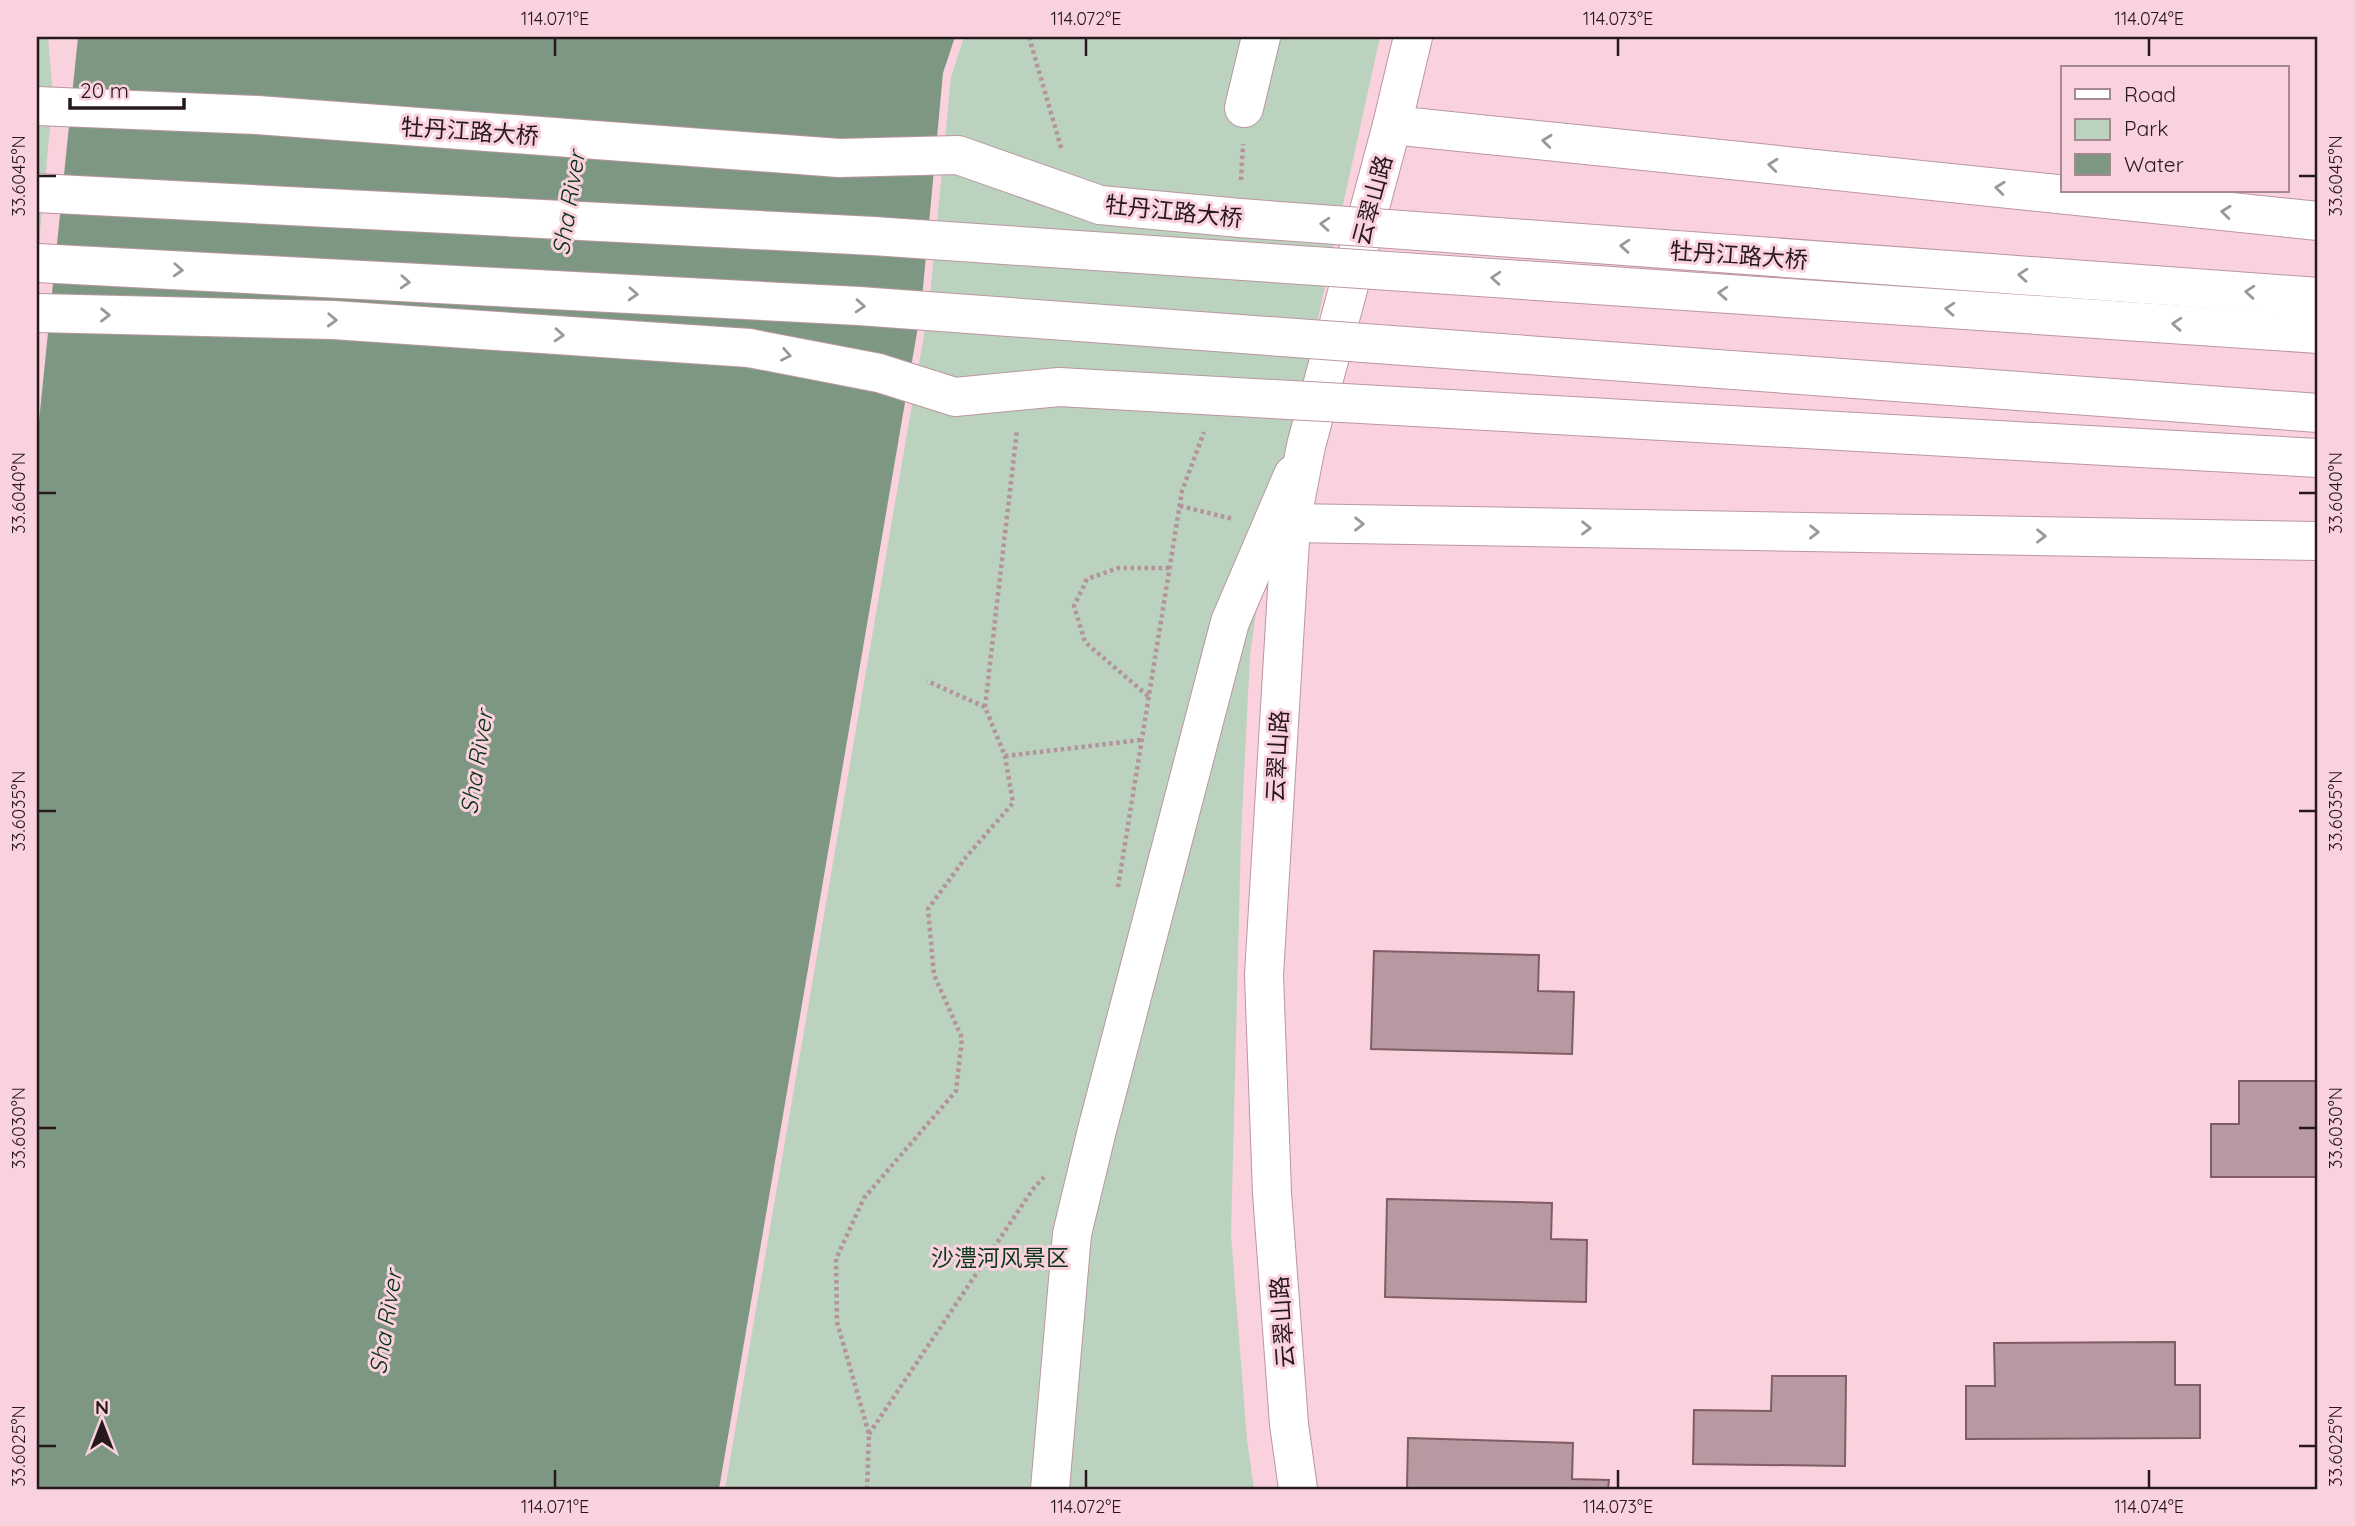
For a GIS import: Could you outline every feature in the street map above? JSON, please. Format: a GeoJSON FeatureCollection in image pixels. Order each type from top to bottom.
{"type":"FeatureCollection","features":[{"type":"Feature","properties":{"kind":"street"},"geometry":{"type":"LineString","coordinates":[[1244,108],[1261,37]]}},
{"type":"Feature","properties":{"kind":"street","name":"云翠山路"},"geometry":{"type":"LineString","coordinates":[[1298,1489],[1289,1424],[1272,1193],[1264,975],[1280,526],[1306,446],[1413,37]]}},
{"type":"Feature","properties":{"kind":"street","name":"牡丹江路大桥"},"geometry":{"type":"LineString","coordinates":[[37,106],[271,116],[839,158],[958,155],[1100,205],[1240,218],[2318,297]]}},
{"type":"Feature","properties":{"kind":"street"},"geometry":{"type":"LineString","coordinates":[[1392,125],[2318,221]]}},
{"type":"Feature","properties":{"kind":"street","name":"牡丹江路大桥"},"geometry":{"type":"LineString","coordinates":[[37,193],[873,236],[2318,334]]}},
{"type":"Feature","properties":{"kind":"street"},"geometry":{"type":"LineString","coordinates":[[37,262],[873,307],[2318,413]]}},
{"type":"Feature","properties":{"kind":"street"},"geometry":{"type":"LineString","coordinates":[[37,313],[333,320],[749,348],[879,373],[955,397],[1059,387],[2318,458]]}},
{"type":"Feature","properties":{"kind":"street"},"geometry":{"type":"LineString","coordinates":[[1050,1489],[1072,1234],[1100,1116],[1230,622],[1280,526],[2318,541]]}},
{"type":"Feature","properties":{"kind":"path"},"geometry":{"type":"LineString","coordinates":[[1240,218],[1244,108]]}},
{"type":"Feature","properties":{"kind":"path"},"geometry":{"type":"LineString","coordinates":[[1117,895],[1182,491],[1218,397]]}},
{"type":"Feature","properties":{"kind":"path"},"geometry":{"type":"LineString","coordinates":[[1180,506],[1280,526]]}},
{"type":"Feature","properties":{"kind":"path"},"geometry":{"type":"LineString","coordinates":[[1148,696],[1085,642],[1074,606],[1087,579],[1118,568],[1169,568]]}},
{"type":"Feature","properties":{"kind":"path"},"geometry":{"type":"LineString","coordinates":[[867,1489],[869,1434],[837,1322],[836,1259],[864,1198],[956,1091],[962,1038],[934,975],[928,909],[966,857],[1013,803],[1005,755],[985,707],[927,681]]}},
{"type":"Feature","properties":{"kind":"path"},"geometry":{"type":"LineString","coordinates":[[1005,755],[1141,740]]}},
{"type":"Feature","properties":{"kind":"path"},"geometry":{"type":"LineString","coordinates":[[869,1434],[1033,1189],[1049,1172]]}},
{"type":"Feature","properties":{"kind":"green space"},"geometry":{"type":"Polygon","coordinates":[[[37,37],[48,37],[53,96],[37,265],[37,37]]]}},
{"type":"Feature","properties":{"kind":"green space","name":"沙澧河风景区"},"geometry":{"type":"Polygon","coordinates":[[[964,37],[1380,37],[1293,432],[1274,484],[1250,655],[1241,836],[1231,1235],[1247,1440],[1254,1489],[725,1489],[929,306],[951,77],[964,37]]]}},
{"type":"Feature","properties":{"kind":"water","name":"Sha River"},"geometry":{"type":"Polygon","coordinates":[[[78,37],[955,37],[943,73],[921,309],[719,1489],[37,1489],[37,441],[78,37]]]}},
{"type":"Feature","properties":{"kind":"building"},"geometry":{"type":"Polygon","coordinates":[[[1374,951],[1539,955],[1538,991],[1574,992],[1572,1054],[1371,1049],[1374,951]]]}},
{"type":"Feature","properties":{"kind":"building"},"geometry":{"type":"Polygon","coordinates":[[[2239,1081],[2318,1081],[2318,1177],[2211,1177],[2211,1124],[2239,1124],[2239,1081]]]}},
{"type":"Feature","properties":{"kind":"building"},"geometry":{"type":"Polygon","coordinates":[[[1387,1199],[1552,1203],[1551,1239],[1587,1240],[1586,1302],[1385,1297],[1387,1199]]]}},
{"type":"Feature","properties":{"kind":"building"},"geometry":{"type":"Polygon","coordinates":[[[2175,1342],[2175,1385],[2200,1385],[2200,1438],[1966,1439],[1966,1386],[1995,1386],[1994,1343],[2175,1342]]]}},
{"type":"Feature","properties":{"kind":"building"},"geometry":{"type":"Polygon","coordinates":[[[1772,1376],[1846,1376],[1845,1466],[1693,1464],[1694,1410],[1771,1411],[1772,1376]]]}},
{"type":"Feature","properties":{"kind":"building"},"geometry":{"type":"Polygon","coordinates":[[[1408,1438],[1573,1443],[1572,1479],[1609,1480],[1608,1489],[1407,1489],[1408,1438]]]}}]}
